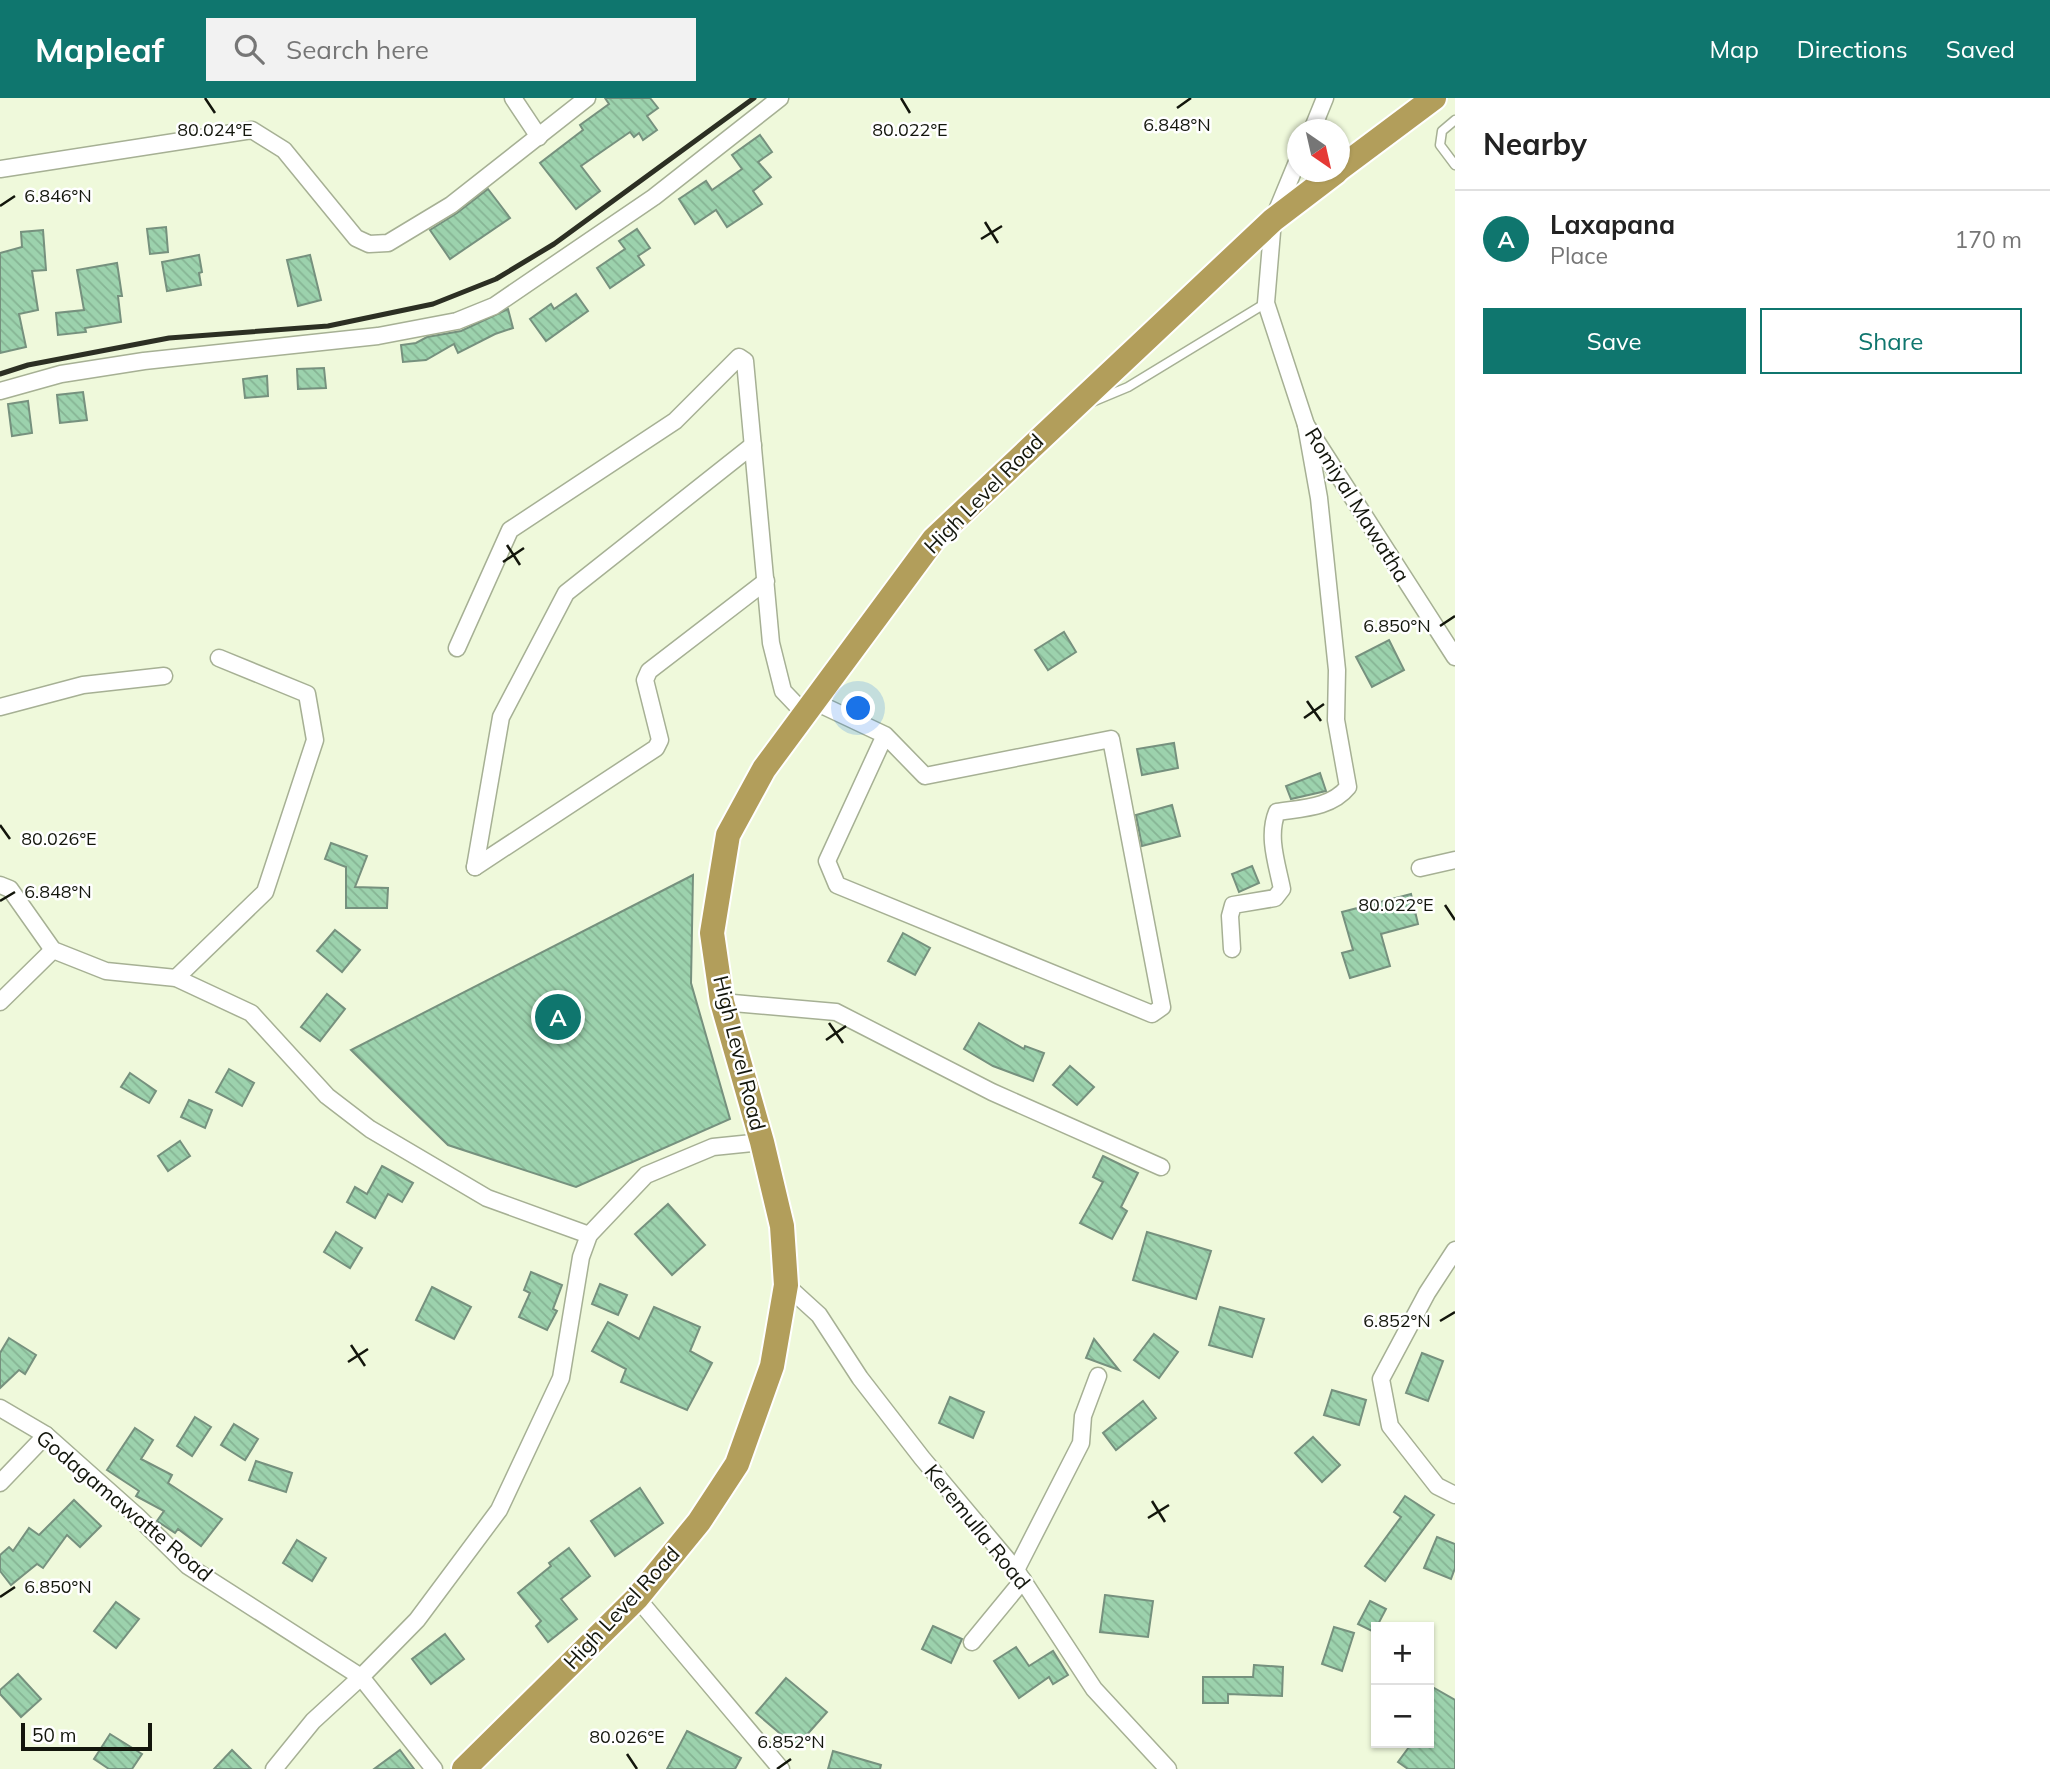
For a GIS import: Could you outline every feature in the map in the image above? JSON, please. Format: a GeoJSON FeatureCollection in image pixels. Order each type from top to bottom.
{"type":"FeatureCollection","features":[{"type":"Feature","properties":{"kind":"highway","name":"High Level Road"},"geometry":{"type":"LineString","coordinates":[[1381,137],[1418,98]]}},
{"type":"Feature","properties":{"kind":"highway","name":"High Level Road"},"geometry":{"type":"LineString","coordinates":[[1350,161],[1434,98]]}},
{"type":"Feature","properties":{"kind":"highway","name":"High Level Road"},"geometry":{"type":"LineString","coordinates":[[464,1769],[637,1598],[699,1522],[737,1464],[772,1366],[786,1285],[782,1226],[762,1142],[722,1002],[712,933],[728,835],[764,769],[934,539],[1273,220],[1322,182]]}},
{"type":"Feature","properties":{"kind":"street"},"geometry":{"type":"LineString","coordinates":[[513,98],[540,137]]}},
{"type":"Feature","properties":{"kind":"street"},"geometry":{"type":"LineString","coordinates":[[0,169],[252,130],[284,150],[356,238],[369,244],[388,243],[451,205],[587,98]]}},
{"type":"Feature","properties":{"kind":"street"},"geometry":{"type":"LineString","coordinates":[[0,391],[61,374],[144,361],[378,336],[457,321],[494,306],[643,205],[780,98]]}},
{"type":"Feature","properties":{"kind":"street"},"geometry":{"type":"LineString","coordinates":[[1316,119],[1325,98]]}},
{"type":"Feature","properties":{"kind":"street","name":"Romiyal Mawatha"},"geometry":{"type":"LineString","coordinates":[[1289,182],[1273,220],[1266,303],[1306,425],[1455,657]]}},
{"type":"Feature","properties":{"kind":"street"},"geometry":{"type":"LineString","coordinates":[[457,648],[510,530],[675,421],[739,357],[745,361],[771,643],[783,691],[809,707],[885,735],[925,776],[1111,739],[1162,1007],[1152,1014],[837,885],[827,861],[885,735]]}},
{"type":"Feature","properties":{"kind":"street"},"geometry":{"type":"LineString","coordinates":[[1232,949],[1230,916],[1233,905],[1275,898],[1282,889],[1272,837],[1272,825],[1277,812],[1322,804],[1340,797],[1348,787],[1336,720],[1338,670],[1319,498],[1306,425]]}},
{"type":"Feature","properties":{"kind":"street"},"geometry":{"type":"LineString","coordinates":[[753,444],[566,593],[501,717],[475,867],[656,748],[660,740],[645,680],[649,671],[766,582]]}},
{"type":"Feature","properties":{"kind":"street"},"geometry":{"type":"LineString","coordinates":[[176,978],[265,892],[316,740],[307,694],[219,658]]}},
{"type":"Feature","properties":{"kind":"street"},"geometry":{"type":"LineString","coordinates":[[0,707],[83,685],[164,676]]}},
{"type":"Feature","properties":{"kind":"street"},"geometry":{"type":"LineString","coordinates":[[1420,868],[1455,860]]}},
{"type":"Feature","properties":{"kind":"street"},"geometry":{"type":"LineString","coordinates":[[0,885],[10,889],[53,950],[106,971],[176,978],[251,1013],[327,1096],[370,1129],[487,1198],[589,1235]]}},
{"type":"Feature","properties":{"kind":"street"},"geometry":{"type":"LineString","coordinates":[[0,1002],[53,950]]}},
{"type":"Feature","properties":{"kind":"street"},"geometry":{"type":"LineString","coordinates":[[722,1002],[836,1012],[992,1091],[1161,1167]]}},
{"type":"Feature","properties":{"kind":"street"},"geometry":{"type":"LineString","coordinates":[[274,1769],[313,1721],[361,1677],[416,1620],[499,1510],[561,1378],[581,1257],[589,1235],[646,1175],[713,1147],[762,1142]]}},
{"type":"Feature","properties":{"kind":"street"},"geometry":{"type":"LineString","coordinates":[[1455,1250],[1427,1293],[1381,1379],[1390,1426],[1437,1486],[1455,1495]]}},
{"type":"Feature","properties":{"kind":"street","name":"Keremulla Road"},"geometry":{"type":"LineString","coordinates":[[786,1285],[819,1315],[860,1378],[922,1458],[1020,1575],[1094,1689],[1168,1769]]}},
{"type":"Feature","properties":{"kind":"street"},"geometry":{"type":"LineString","coordinates":[[972,1642],[1020,1575],[1081,1443],[1083,1416],[1098,1376]]}},
{"type":"Feature","properties":{"kind":"street","name":"Godagamawatte Road"},"geometry":{"type":"LineString","coordinates":[[0,1408],[46,1435],[137,1516],[188,1566],[361,1677],[434,1769]]}},
{"type":"Feature","properties":{"kind":"street"},"geometry":{"type":"LineString","coordinates":[[0,1483],[46,1435]]}},
{"type":"Feature","properties":{"kind":"street"},"geometry":{"type":"LineString","coordinates":[[637,1598],[781,1769]]}},
{"type":"Feature","properties":{"kind":"lane"},"geometry":{"type":"LineString","coordinates":[[1455,120],[1442,131],[1440,145],[1455,165]]}},
{"type":"Feature","properties":{"kind":"lane"},"geometry":{"type":"LineString","coordinates":[[1066,414],[1128,387],[1266,303]]}},
{"type":"Feature","properties":{"kind":"building"},"geometry":{"type":"Polygon","coordinates":[[[605,98],[650,98],[658,108],[647,116],[657,130],[643,140],[639,133],[634,137],[630,132],[581,166],[600,191],[576,209],[540,163],[583,130],[580,125],[609,104],[605,98]]]}},
{"type":"Feature","properties":{"kind":"building"},"geometry":{"type":"Polygon","coordinates":[[[760,135],[772,152],[758,162],[771,177],[753,191],[762,204],[727,227],[716,210],[695,224],[679,199],[706,181],[712,190],[742,169],[732,155],[760,135]]]}},
{"type":"Feature","properties":{"kind":"building"},"geometry":{"type":"Polygon","coordinates":[[[488,189],[510,218],[450,259],[430,230],[488,189]]]}},
{"type":"Feature","properties":{"kind":"building"},"geometry":{"type":"Polygon","coordinates":[[[166,227],[168,252],[150,254],[147,229],[166,227]]]}},
{"type":"Feature","properties":{"kind":"building"},"geometry":{"type":"Polygon","coordinates":[[[637,229],[650,248],[638,256],[644,265],[610,288],[597,268],[625,249],[619,241],[637,229]]]}},
{"type":"Feature","properties":{"kind":"building"},"geometry":{"type":"Polygon","coordinates":[[[43,230],[46,270],[32,271],[38,310],[19,314],[26,347],[0,353],[0,253],[22,247],[21,232],[43,230]]]}},
{"type":"Feature","properties":{"kind":"building"},"geometry":{"type":"Polygon","coordinates":[[[199,255],[201,285],[167,291],[162,262],[199,255]]]}},
{"type":"Feature","properties":{"kind":"building"},"geometry":{"type":"Polygon","coordinates":[[[310,255],[321,300],[298,306],[287,260],[310,255]]]}},
{"type":"Feature","properties":{"kind":"building"},"geometry":{"type":"Polygon","coordinates":[[[117,263],[122,296],[118,296],[121,322],[85,328],[86,332],[58,335],[56,313],[84,310],[77,270],[117,263]]]}},
{"type":"Feature","properties":{"kind":"building"},"geometry":{"type":"Polygon","coordinates":[[[576,294],[588,311],[546,341],[530,319],[551,304],[554,309],[576,294]]]}},
{"type":"Feature","properties":{"kind":"building"},"geometry":{"type":"Polygon","coordinates":[[[508,309],[513,328],[458,353],[454,344],[426,360],[403,362],[401,345],[461,331],[508,309]]]}},
{"type":"Feature","properties":{"kind":"building"},"geometry":{"type":"Polygon","coordinates":[[[324,368],[326,388],[298,389],[297,369],[324,368]]]}},
{"type":"Feature","properties":{"kind":"building"},"geometry":{"type":"Polygon","coordinates":[[[267,376],[268,396],[245,398],[243,379],[267,376]]]}},
{"type":"Feature","properties":{"kind":"building"},"geometry":{"type":"Polygon","coordinates":[[[83,392],[87,420],[60,423],[57,395],[83,392]]]}},
{"type":"Feature","properties":{"kind":"building"},"geometry":{"type":"Polygon","coordinates":[[[28,401],[32,433],[12,436],[8,404],[28,401]]]}},
{"type":"Feature","properties":{"kind":"building"},"geometry":{"type":"Polygon","coordinates":[[[1064,632],[1076,652],[1048,670],[1035,650],[1064,632]]]}},
{"type":"Feature","properties":{"kind":"building"},"geometry":{"type":"Polygon","coordinates":[[[1389,640],[1404,670],[1372,687],[1356,657],[1389,640]]]}},
{"type":"Feature","properties":{"kind":"building"},"geometry":{"type":"Polygon","coordinates":[[[1174,743],[1178,768],[1142,775],[1137,749],[1174,743]]]}},
{"type":"Feature","properties":{"kind":"building"},"geometry":{"type":"Polygon","coordinates":[[[1320,773],[1326,791],[1291,799],[1286,786],[1320,773]]]}},
{"type":"Feature","properties":{"kind":"building"},"geometry":{"type":"Polygon","coordinates":[[[1172,805],[1180,836],[1142,846],[1136,815],[1172,805]]]}},
{"type":"Feature","properties":{"kind":"building"},"geometry":{"type":"Polygon","coordinates":[[[331,843],[367,856],[355,887],[388,888],[387,908],[346,908],[346,867],[325,859],[331,843]]]}},
{"type":"Feature","properties":{"kind":"building"},"geometry":{"type":"Polygon","coordinates":[[[1252,866],[1259,883],[1239,892],[1232,874],[1252,866]]]}},
{"type":"Feature","properties":{"kind":"building"},"geometry":{"type":"Polygon","coordinates":[[[693,875],[691,983],[730,1119],[576,1187],[448,1145],[351,1050],[693,875]]]}},
{"type":"Feature","properties":{"kind":"building"},"geometry":{"type":"Polygon","coordinates":[[[1411,894],[1418,924],[1381,934],[1390,966],[1350,978],[1342,953],[1353,950],[1342,912],[1411,894]]]}},
{"type":"Feature","properties":{"kind":"building"},"geometry":{"type":"Polygon","coordinates":[[[335,930],[360,950],[342,972],[317,951],[335,930]]]}},
{"type":"Feature","properties":{"kind":"building"},"geometry":{"type":"Polygon","coordinates":[[[903,933],[930,948],[915,975],[888,961],[903,933]]]}},
{"type":"Feature","properties":{"kind":"building"},"geometry":{"type":"Polygon","coordinates":[[[327,994],[345,1009],[320,1041],[301,1027],[327,994]]]}},
{"type":"Feature","properties":{"kind":"building"},"geometry":{"type":"Polygon","coordinates":[[[979,1023],[1024,1049],[1025,1046],[1044,1053],[1033,1081],[993,1066],[964,1049],[979,1023]]]}},
{"type":"Feature","properties":{"kind":"building"},"geometry":{"type":"Polygon","coordinates":[[[1070,1066],[1094,1087],[1077,1105],[1053,1085],[1070,1066]]]}},
{"type":"Feature","properties":{"kind":"building"},"geometry":{"type":"Polygon","coordinates":[[[229,1069],[254,1083],[242,1106],[216,1092],[229,1069]]]}},
{"type":"Feature","properties":{"kind":"building"},"geometry":{"type":"Polygon","coordinates":[[[130,1073],[156,1091],[149,1103],[121,1087],[130,1073]]]}},
{"type":"Feature","properties":{"kind":"building"},"geometry":{"type":"Polygon","coordinates":[[[189,1100],[212,1110],[205,1128],[181,1117],[189,1100]]]}},
{"type":"Feature","properties":{"kind":"building"},"geometry":{"type":"Polygon","coordinates":[[[180,1141],[190,1156],[168,1171],[158,1156],[180,1141]]]}},
{"type":"Feature","properties":{"kind":"building"},"geometry":{"type":"Polygon","coordinates":[[[1103,1156],[1138,1173],[1121,1207],[1127,1211],[1112,1239],[1080,1223],[1103,1182],[1093,1177],[1103,1156]]]}},
{"type":"Feature","properties":{"kind":"building"},"geometry":{"type":"Polygon","coordinates":[[[382,1166],[413,1183],[402,1202],[388,1194],[375,1218],[347,1202],[355,1187],[367,1194],[382,1166]]]}},
{"type":"Feature","properties":{"kind":"building"},"geometry":{"type":"Polygon","coordinates":[[[668,1204],[705,1245],[672,1275],[635,1234],[668,1204]]]}},
{"type":"Feature","properties":{"kind":"building"},"geometry":{"type":"Polygon","coordinates":[[[336,1232],[362,1248],[350,1268],[324,1252],[336,1232]]]}},
{"type":"Feature","properties":{"kind":"building"},"geometry":{"type":"Polygon","coordinates":[[[1147,1232],[1211,1251],[1196,1299],[1133,1280],[1147,1232]]]}},
{"type":"Feature","properties":{"kind":"building"},"geometry":{"type":"Polygon","coordinates":[[[531,1272],[562,1285],[553,1309],[557,1311],[547,1330],[519,1317],[530,1293],[524,1290],[531,1272]]]}},
{"type":"Feature","properties":{"kind":"building"},"geometry":{"type":"Polygon","coordinates":[[[600,1284],[627,1295],[618,1315],[592,1304],[600,1284]]]}},
{"type":"Feature","properties":{"kind":"building"},"geometry":{"type":"Polygon","coordinates":[[[432,1287],[471,1307],[454,1339],[416,1320],[432,1287]]]}},
{"type":"Feature","properties":{"kind":"building"},"geometry":{"type":"Polygon","coordinates":[[[654,1307],[700,1327],[690,1351],[712,1363],[687,1410],[621,1382],[626,1369],[592,1351],[608,1322],[639,1339],[654,1307]]]}},
{"type":"Feature","properties":{"kind":"building"},"geometry":{"type":"Polygon","coordinates":[[[1220,1307],[1264,1319],[1252,1357],[1209,1345],[1220,1307]]]}},
{"type":"Feature","properties":{"kind":"building"},"geometry":{"type":"Polygon","coordinates":[[[1154,1334],[1178,1352],[1159,1378],[1134,1360],[1154,1334]]]}},
{"type":"Feature","properties":{"kind":"building"},"geometry":{"type":"Polygon","coordinates":[[[9,1338],[36,1355],[25,1374],[19,1370],[0,1388],[0,1353],[9,1338]]]}},
{"type":"Feature","properties":{"kind":"building"},"geometry":{"type":"Polygon","coordinates":[[[1094,1339],[1119,1370],[1086,1358],[1094,1339]]]}},
{"type":"Feature","properties":{"kind":"building"},"geometry":{"type":"Polygon","coordinates":[[[1422,1353],[1443,1361],[1428,1401],[1406,1393],[1422,1353]]]}},
{"type":"Feature","properties":{"kind":"building"},"geometry":{"type":"Polygon","coordinates":[[[1332,1390],[1366,1400],[1359,1425],[1324,1415],[1332,1390]]]}},
{"type":"Feature","properties":{"kind":"building"},"geometry":{"type":"Polygon","coordinates":[[[950,1397],[984,1412],[973,1438],[939,1423],[950,1397]]]}},
{"type":"Feature","properties":{"kind":"building"},"geometry":{"type":"Polygon","coordinates":[[[1143,1401],[1156,1418],[1116,1450],[1103,1433],[1143,1401]]]}},
{"type":"Feature","properties":{"kind":"building"},"geometry":{"type":"Polygon","coordinates":[[[195,1417],[211,1427],[192,1456],[177,1446],[195,1417]]]}},
{"type":"Feature","properties":{"kind":"building"},"geometry":{"type":"Polygon","coordinates":[[[234,1424],[258,1439],[245,1460],[221,1445],[234,1424]]]}},
{"type":"Feature","properties":{"kind":"building"},"geometry":{"type":"Polygon","coordinates":[[[135,1428],[153,1440],[141,1459],[172,1475],[168,1483],[222,1519],[201,1546],[178,1529],[175,1533],[157,1521],[164,1511],[136,1496],[139,1491],[107,1470],[135,1428]]]}},
{"type":"Feature","properties":{"kind":"building"},"geometry":{"type":"Polygon","coordinates":[[[1313,1437],[1340,1465],[1322,1482],[1295,1453],[1313,1437]]]}},
{"type":"Feature","properties":{"kind":"building"},"geometry":{"type":"Polygon","coordinates":[[[256,1461],[292,1473],[286,1492],[249,1480],[256,1461]]]}},
{"type":"Feature","properties":{"kind":"building"},"geometry":{"type":"Polygon","coordinates":[[[640,1488],[663,1523],[615,1556],[591,1521],[640,1488]]]}},
{"type":"Feature","properties":{"kind":"building"},"geometry":{"type":"Polygon","coordinates":[[[1405,1496],[1434,1515],[1385,1581],[1365,1566],[1401,1517],[1394,1512],[1405,1496]]]}},
{"type":"Feature","properties":{"kind":"building"},"geometry":{"type":"Polygon","coordinates":[[[74,1500],[101,1526],[80,1547],[67,1535],[43,1568],[37,1564],[11,1585],[0,1571],[0,1555],[9,1547],[13,1551],[29,1528],[39,1535],[74,1500]]]}},
{"type":"Feature","properties":{"kind":"building"},"geometry":{"type":"Polygon","coordinates":[[[1437,1537],[1455,1544],[1455,1568],[1451,1579],[1424,1568],[1437,1537]]]}},
{"type":"Feature","properties":{"kind":"building"},"geometry":{"type":"Polygon","coordinates":[[[297,1540],[326,1558],[312,1581],[283,1563],[297,1540]]]}},
{"type":"Feature","properties":{"kind":"building"},"geometry":{"type":"Polygon","coordinates":[[[569,1548],[590,1576],[561,1599],[577,1619],[548,1642],[536,1626],[541,1621],[518,1593],[569,1548]]]}},
{"type":"Feature","properties":{"kind":"building"},"geometry":{"type":"Polygon","coordinates":[[[1105,1595],[1153,1601],[1148,1637],[1100,1632],[1105,1595]]]}},
{"type":"Feature","properties":{"kind":"building"},"geometry":{"type":"Polygon","coordinates":[[[1370,1601],[1386,1609],[1379,1622],[1371,1622],[1371,1630],[1358,1624],[1370,1601]]]}},
{"type":"Feature","properties":{"kind":"building"},"geometry":{"type":"Polygon","coordinates":[[[116,1602],[139,1619],[116,1648],[94,1631],[116,1602]]]}},
{"type":"Feature","properties":{"kind":"building"},"geometry":{"type":"Polygon","coordinates":[[[933,1626],[962,1639],[951,1663],[922,1649],[933,1626]]]}},
{"type":"Feature","properties":{"kind":"building"},"geometry":{"type":"Polygon","coordinates":[[[1334,1627],[1354,1633],[1342,1671],[1322,1664],[1334,1627]]]}},
{"type":"Feature","properties":{"kind":"building"},"geometry":{"type":"Polygon","coordinates":[[[445,1634],[464,1659],[431,1684],[412,1659],[445,1634]]]}},
{"type":"Feature","properties":{"kind":"building"},"geometry":{"type":"Polygon","coordinates":[[[1016,1647],[1029,1666],[1053,1651],[1068,1675],[1053,1684],[1049,1677],[1019,1698],[994,1661],[1016,1647]]]}},
{"type":"Feature","properties":{"kind":"building"},"geometry":{"type":"Polygon","coordinates":[[[1254,1665],[1283,1667],[1282,1696],[1228,1694],[1228,1703],[1203,1703],[1203,1677],[1253,1677],[1254,1665]]]}},
{"type":"Feature","properties":{"kind":"building"},"geometry":{"type":"Polygon","coordinates":[[[18,1674],[41,1699],[21,1717],[0,1694],[0,1690],[18,1674]]]}},
{"type":"Feature","properties":{"kind":"building"},"geometry":{"type":"Polygon","coordinates":[[[786,1678],[827,1712],[796,1747],[756,1713],[786,1678]]]}},
{"type":"Feature","properties":{"kind":"building"},"geometry":{"type":"Polygon","coordinates":[[[1434,1688],[1455,1700],[1455,1769],[1408,1769],[1398,1762],[1408,1748],[1434,1748],[1434,1688]]]}},
{"type":"Feature","properties":{"kind":"building"},"geometry":{"type":"Polygon","coordinates":[[[687,1731],[741,1758],[735,1769],[667,1769],[687,1731]]]}},
{"type":"Feature","properties":{"kind":"building"},"geometry":{"type":"Polygon","coordinates":[[[110,1734],[142,1754],[132,1769],[109,1769],[94,1759],[110,1734]]]}},
{"type":"Feature","properties":{"kind":"building"},"geometry":{"type":"Polygon","coordinates":[[[232,1750],[251,1769],[214,1769],[232,1750]]]}},
{"type":"Feature","properties":{"kind":"building"},"geometry":{"type":"Polygon","coordinates":[[[400,1750],[414,1769],[374,1769],[400,1750]]]}},
{"type":"Feature","properties":{"kind":"building"},"geometry":{"type":"Polygon","coordinates":[[[833,1751],[881,1765],[880,1769],[828,1769],[833,1751]]]}},
{"type":"Feature","properties":{"kind":"railway"},"geometry":{"type":"LineString","coordinates":[[0,374],[28,365],[169,338],[328,326],[433,304],[496,279],[554,244],[754,98]]}},
{"type":"Feature","properties":{"kind":"place","name":"Laxapana"},"geometry":{"type":"Point","coordinates":[558,1017]}}]}
